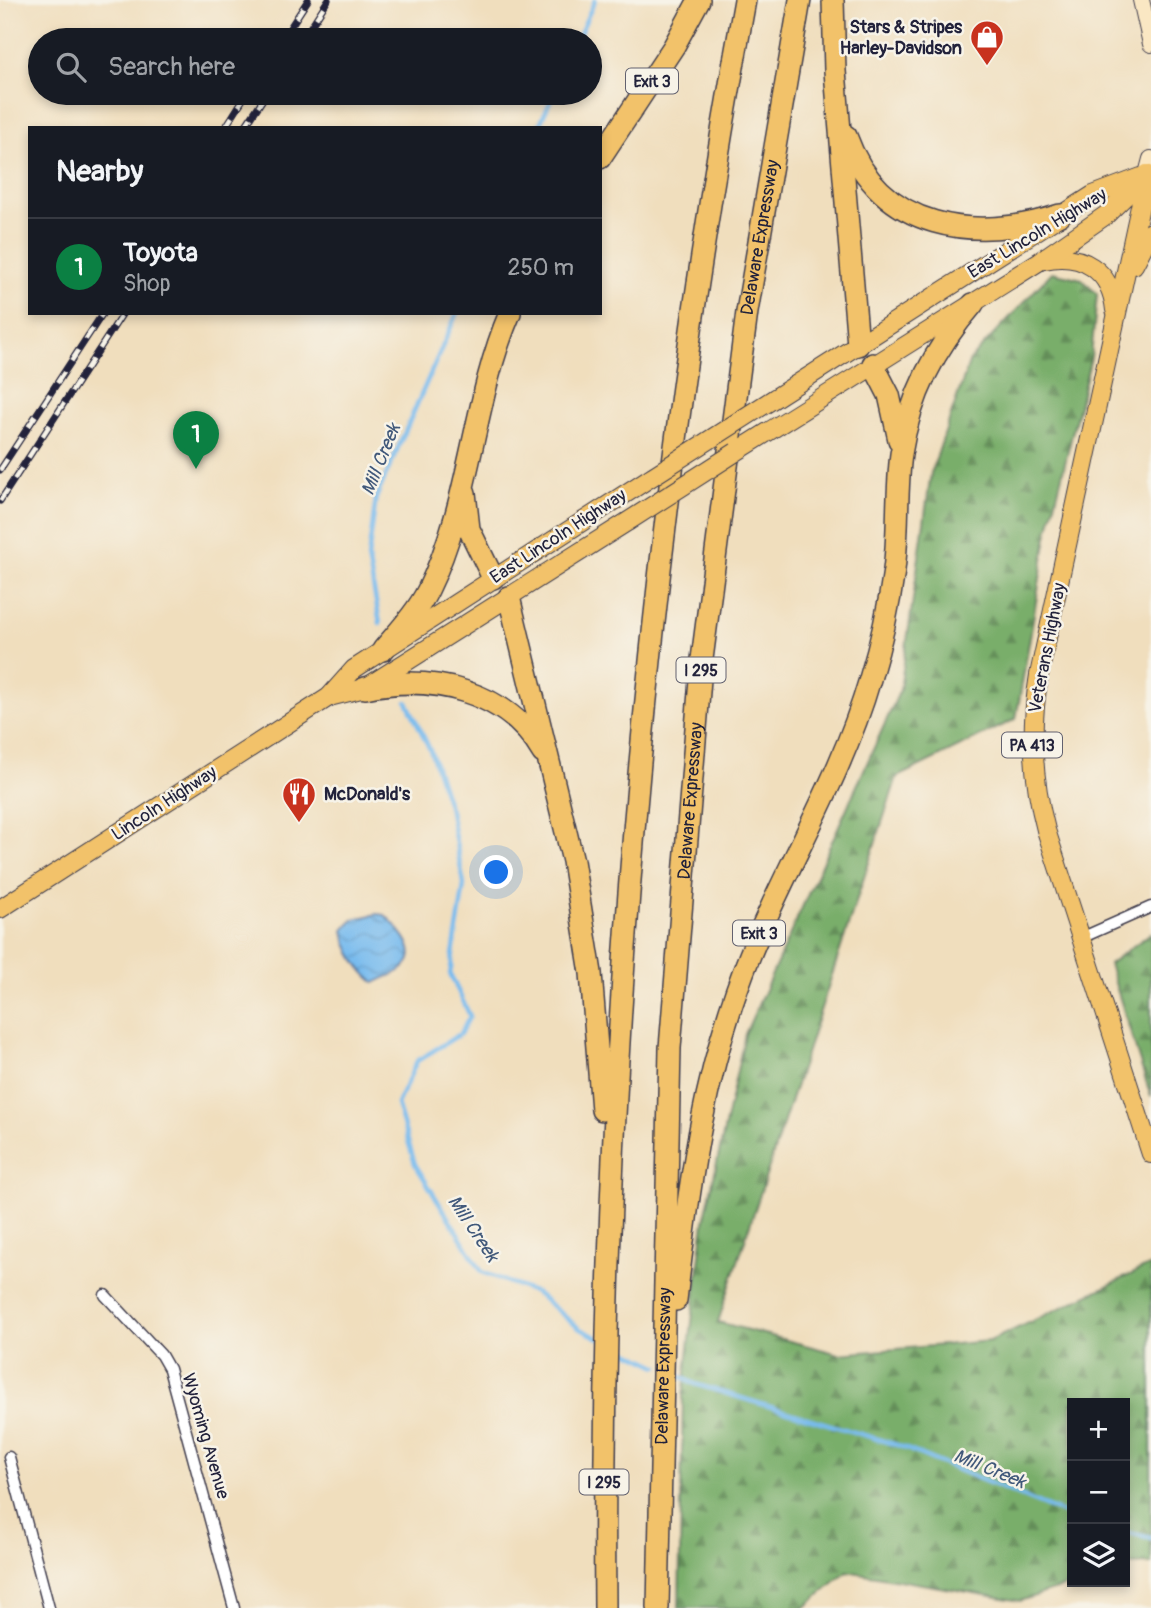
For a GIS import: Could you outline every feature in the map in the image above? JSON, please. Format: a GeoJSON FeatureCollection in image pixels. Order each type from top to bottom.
{"type":"FeatureCollection","features":[{"type":"Feature","properties":{"kind":"highway","name":"Exit 3"},"geometry":{"type":"LineString","coordinates":[[602,155],[674,46],[699,0]]}},
{"type":"Feature","properties":{"kind":"highway","name":"I 295"},"geometry":{"type":"LineString","coordinates":[[605,1608],[604,1357],[608,1198],[629,872],[658,573],[705,230],[745,0]]}},
{"type":"Feature","properties":{"kind":"highway","name":"Delaware Expressway"},"geometry":{"type":"LineString","coordinates":[[658,1608],[660,1441],[667,1346],[670,1048],[701,667],[747,312],[800,0]]}},
{"type":"Feature","properties":{"kind":"highway"},"geometry":{"type":"LineString","coordinates":[[833,0],[839,116],[858,345]]}},
{"type":"Feature","properties":{"kind":"highway"},"geometry":{"type":"LineString","coordinates":[[839,116],[855,156],[874,184],[903,208],[919,217],[978,230],[1017,228],[1060,215]]}},
{"type":"Feature","properties":{"kind":"highway"},"geometry":{"type":"LineString","coordinates":[[901,456],[912,407],[929,364],[947,335],[973,304]]}},
{"type":"Feature","properties":{"kind":"highway"},"geometry":{"type":"LineString","coordinates":[[383,650],[427,592],[444,549],[465,477],[490,365],[509,315]]}},
{"type":"Feature","properties":{"kind":"highway"},"geometry":{"type":"LineString","coordinates":[[873,364],[894,410],[901,456]]}},
{"type":"Feature","properties":{"kind":"highway","name":"Exit 3"},"geometry":{"type":"LineString","coordinates":[[667,1346],[691,1180],[714,1065],[749,957],[833,779],[870,679],[894,569],[901,456]]}},
{"type":"Feature","properties":{"kind":"highway"},"geometry":{"type":"LineString","coordinates":[[465,477],[469,529],[493,578]]}},
{"type":"Feature","properties":{"kind":"highway"},"geometry":{"type":"LineString","coordinates":[[509,597],[573,861],[591,973],[608,1198]]}},
{"type":"Feature","properties":{"kind":"highway"},"geometry":{"type":"LineString","coordinates":[[365,688],[391,682],[421,682],[470,692],[516,720],[540,747],[552,769]]}},
{"type":"Feature","properties":{"kind":"main road"},"geometry":{"type":"LineString","coordinates":[[1141,0],[1151,44]]}},
{"type":"Feature","properties":{"kind":"main road","name":"East Lincoln Highway"},"geometry":{"type":"LineString","coordinates":[[329,697],[354,669],[493,578],[1060,215],[1093,195],[1150,168]]}},
{"type":"Feature","properties":{"kind":"main road","name":"East Lincoln Highway"},"geometry":{"type":"LineString","coordinates":[[329,697],[365,688],[873,364],[1040,261],[1106,215],[1150,168]]}},
{"type":"Feature","properties":{"kind":"main road","name":"Veterans Highway"},"geometry":{"type":"LineString","coordinates":[[1150,168],[1115,315],[1039,675],[1032,727],[1040,806],[1151,1154]]}},
{"type":"Feature","properties":{"kind":"main road"},"geometry":{"type":"LineString","coordinates":[[1121,290],[1151,232]]}},
{"type":"Feature","properties":{"kind":"main road","name":"PA 413"},"geometry":{"type":"LineString","coordinates":[[1040,261],[1066,258],[1088,262],[1104,278],[1114,300],[1115,315]]}},
{"type":"Feature","properties":{"kind":"main road"},"geometry":{"type":"LineString","coordinates":[[858,345],[873,364]]}},
{"type":"Feature","properties":{"kind":"main road"},"geometry":{"type":"LineString","coordinates":[[493,578],[509,597]]}},
{"type":"Feature","properties":{"kind":"main road","name":"Lincoln Highway"},"geometry":{"type":"LineString","coordinates":[[0,909],[329,697]]}},
{"type":"Feature","properties":{"kind":"street"},"geometry":{"type":"LineString","coordinates":[[1080,938],[1151,907]]}},
{"type":"Feature","properties":{"kind":"street","name":"Wyoming Avenue"},"geometry":{"type":"LineString","coordinates":[[105,1295],[161,1355],[169,1369],[234,1608]]}},
{"type":"Feature","properties":{"kind":"street"},"geometry":{"type":"LineString","coordinates":[[9,1457],[49,1608]]}},
{"type":"Feature","properties":{"kind":"green space"},"geometry":{"type":"Polygon","coordinates":[[[1052,272],[1082,279],[1097,294],[1091,357],[1047,537],[1016,719],[897,777],[718,1322],[839,1354],[990,1341],[1151,1265],[1151,1564],[1130,1565],[1130,1398],[1067,1398],[1067,1585],[1020,1601],[847,1571],[804,1608],[679,1608],[683,1397],[704,1222],[745,1034],[900,690],[931,473],[970,360],[1052,272]]]}},
{"type":"Feature","properties":{"kind":"green space"},"geometry":{"type":"Polygon","coordinates":[[[1151,933],[1151,1097],[1109,964],[1151,933]]]}},
{"type":"Feature","properties":{"kind":"water"},"geometry":{"type":"Polygon","coordinates":[[[385,915],[403,934],[411,957],[401,970],[375,983],[355,960],[344,930],[354,919],[385,915]]]}},
{"type":"Feature","properties":{"kind":"waterway","name":"Mill Creek"},"geometry":{"type":"LineString","coordinates":[[582,28],[595,0]]}},
{"type":"Feature","properties":{"kind":"waterway","name":"Mill Creek"},"geometry":{"type":"LineString","coordinates":[[539,126],[549,105]]}},
{"type":"Feature","properties":{"kind":"waterway","name":"Mill Creek"},"geometry":{"type":"LineString","coordinates":[[380,623],[368,558],[376,498],[456,315]]}},
{"type":"Feature","properties":{"kind":"waterway","name":"Mill Creek"},"geometry":{"type":"LineString","coordinates":[[407,702],[431,752],[450,811],[464,885],[450,974],[470,1016],[460,1034],[417,1061],[397,1104],[415,1164],[482,1272],[536,1293],[580,1329],[601,1339]]}},
{"type":"Feature","properties":{"kind":"waterway","name":"Mill Creek"},"geometry":{"type":"LineString","coordinates":[[612,1344],[658,1366]]}},
{"type":"Feature","properties":{"kind":"waterway","name":"Mill Creek"},"geometry":{"type":"LineString","coordinates":[[669,1371],[695,1384],[897,1445],[1067,1515]]}},
{"type":"Feature","properties":{"kind":"waterway","name":"Mill Creek"},"geometry":{"type":"LineString","coordinates":[[1130,1533],[1151,1538]]}},
{"type":"Feature","properties":{"kind":"railway"},"geometry":{"type":"LineString","coordinates":[[290,28],[308,0]]}},
{"type":"Feature","properties":{"kind":"railway"},"geometry":{"type":"LineString","coordinates":[[310,28],[328,0]]}},
{"type":"Feature","properties":{"kind":"railway"},"geometry":{"type":"LineString","coordinates":[[226,126],[239,105]]}},
{"type":"Feature","properties":{"kind":"railway"},"geometry":{"type":"LineString","coordinates":[[245,126],[259,105]]}},
{"type":"Feature","properties":{"kind":"railway"},"geometry":{"type":"LineString","coordinates":[[0,470],[102,315]]}},
{"type":"Feature","properties":{"kind":"railway"},"geometry":{"type":"LineString","coordinates":[[0,501],[122,315]]}},
{"type":"Feature","properties":{"kind":"place","name":"Stars & Stripes Harley-Davidson"},"geometry":{"type":"Point","coordinates":[987,67]}},
{"type":"Feature","properties":{"kind":"place","name":"Toyota"},"geometry":{"type":"Point","coordinates":[196,469]}},
{"type":"Feature","properties":{"kind":"place","name":"McDonald's"},"geometry":{"type":"Point","coordinates":[299,824]}}]}
